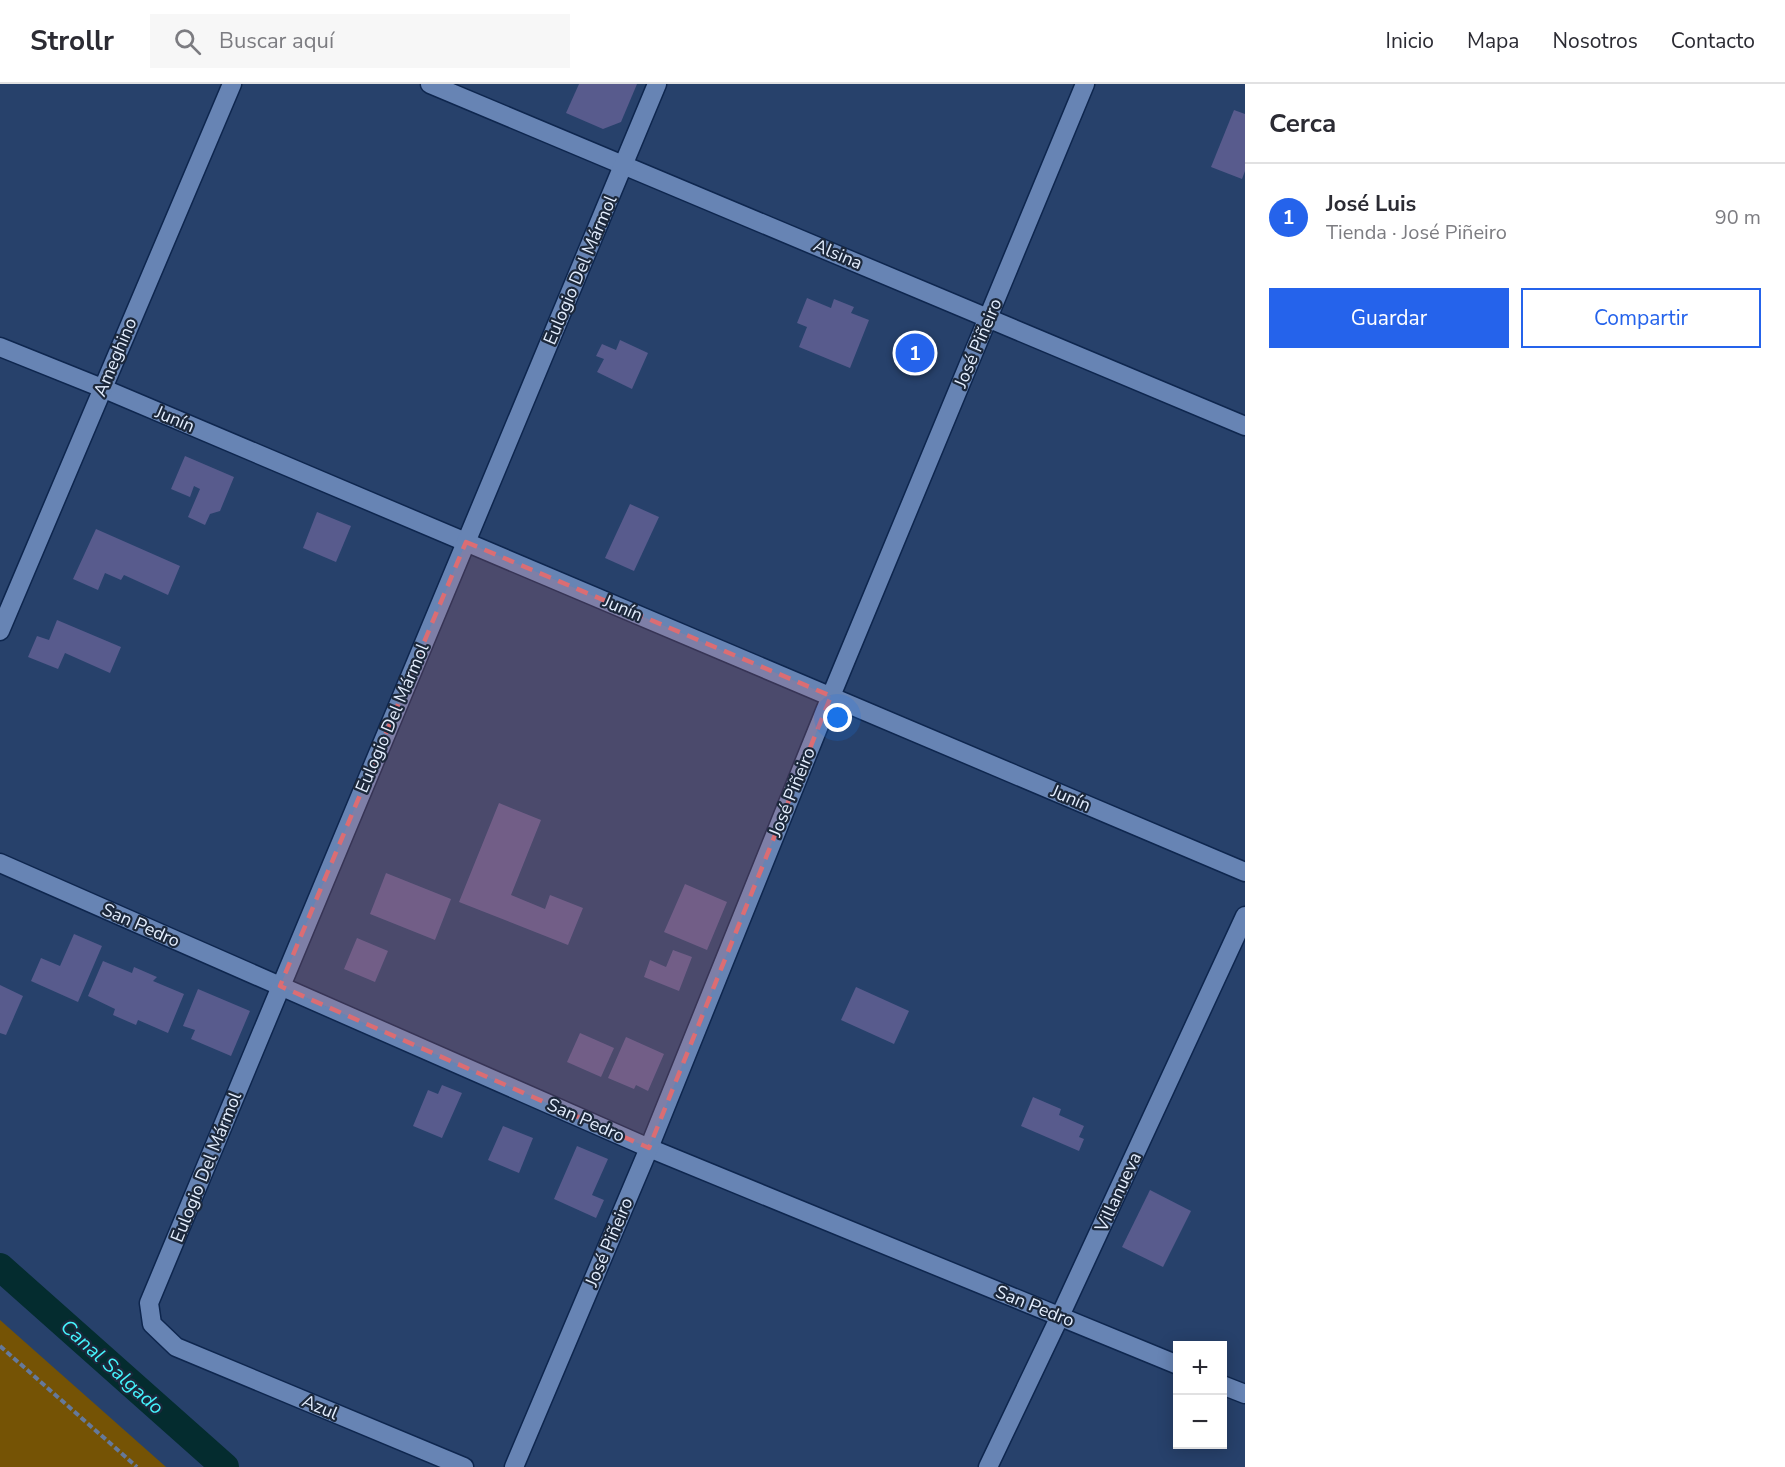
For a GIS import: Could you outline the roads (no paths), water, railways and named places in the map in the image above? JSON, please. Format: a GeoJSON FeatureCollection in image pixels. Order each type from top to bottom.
{"type":"FeatureCollection","features":[{"type":"Feature","properties":{"kind":"street","name":"Ameghino"},"geometry":{"type":"LineString","coordinates":[[0,631],[232,84]]}},
{"type":"Feature","properties":{"kind":"street","name":"Alsina"},"geometry":{"type":"LineString","coordinates":[[430,84],[1245,426]]}},
{"type":"Feature","properties":{"kind":"street","name":"Eulogio Del Mármol"},"geometry":{"type":"LineString","coordinates":[[176,1347],[152,1324],[149,1303],[657,84]]}},
{"type":"Feature","properties":{"kind":"street","name":"José Piñeiro"},"geometry":{"type":"LineString","coordinates":[[514,1467],[649,1148],[831,696],[1084,84]]}},
{"type":"Feature","properties":{"kind":"street","name":"Junín"},"geometry":{"type":"LineString","coordinates":[[0,347],[102,388],[1245,872]]}},
{"type":"Feature","properties":{"kind":"street","name":"San Pedro"},"geometry":{"type":"LineString","coordinates":[[0,863],[649,1148],[1173,1363]]}},
{"type":"Feature","properties":{"kind":"street","name":"Villanueva"},"geometry":{"type":"LineString","coordinates":[[988,1467],[1245,916]]}},
{"type":"Feature","properties":{"kind":"street","name":"Azul"},"geometry":{"type":"LineString","coordinates":[[176,1347],[464,1467]]}},
{"type":"Feature","properties":{"kind":"street"},"geometry":{"type":"LineString","coordinates":[[1227,1387],[1245,1394]]}},
{"type":"Feature","properties":{"kind":"waterway","name":"Canal Salgado"},"geometry":{"type":"LineString","coordinates":[[0,1267],[225,1467]]}},
{"type":"Feature","properties":{"kind":"place","name":"José Luis"},"geometry":{"type":"Point","coordinates":[915,353]}}]}
